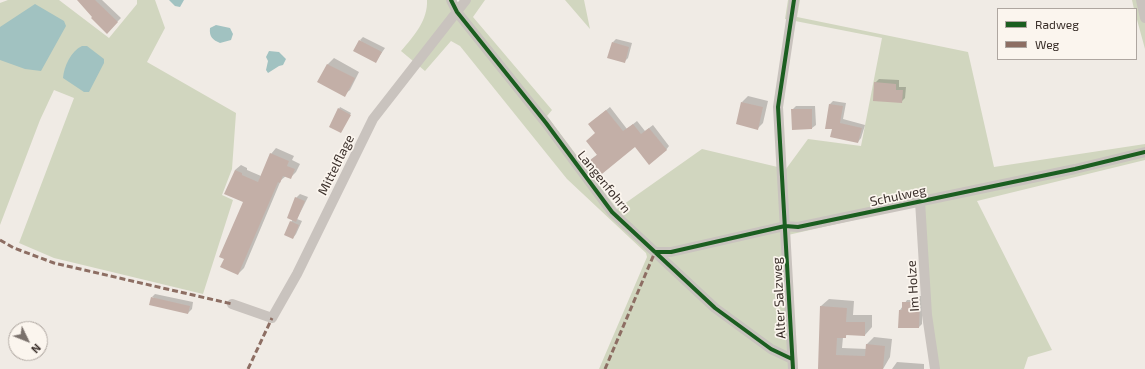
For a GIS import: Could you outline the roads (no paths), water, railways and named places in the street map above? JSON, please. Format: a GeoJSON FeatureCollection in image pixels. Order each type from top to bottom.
{"type":"FeatureCollection","features":[{"type":"Feature","properties":{"kind":"street","name":"Langenfohrn"},"geometry":{"type":"LineString","coordinates":[[451,0],[457,12],[546,123],[612,212],[715,308],[793,364]]}},
{"type":"Feature","properties":{"kind":"street","name":"Mittelflage"},"geometry":{"type":"LineString","coordinates":[[232,304],[272,318],[298,274],[373,119],[466,0]]}},
{"type":"Feature","properties":{"kind":"street","name":"Alter Salzweg"},"geometry":{"type":"LineString","coordinates":[[793,364],[778,107],[794,0]]}},
{"type":"Feature","properties":{"kind":"street"},"geometry":{"type":"LineString","coordinates":[[1141,0],[1145,18]]}},
{"type":"Feature","properties":{"kind":"street","name":"Schulweg"},"geometry":{"type":"LineString","coordinates":[[655,252],[671,252],[785,226],[798,227],[1075,169],[1145,152]]}},
{"type":"Feature","properties":{"kind":"street","name":"Im Holze"},"geometry":{"type":"LineString","coordinates":[[920,201],[927,315],[935,369]]}},
{"type":"Feature","properties":{"kind":"water"},"geometry":{"type":"Polygon","coordinates":[[[169,0],[184,0],[180,7],[175,6],[169,0]]]}},
{"type":"Feature","properties":{"kind":"water"},"geometry":{"type":"Polygon","coordinates":[[[35,4],[64,21],[66,26],[41,71],[25,69],[0,60],[0,27],[35,4]]]}},
{"type":"Feature","properties":{"kind":"water"},"geometry":{"type":"Polygon","coordinates":[[[216,25],[230,28],[233,34],[231,40],[220,43],[213,39],[210,34],[210,28],[216,25]]]}},
{"type":"Feature","properties":{"kind":"water"},"geometry":{"type":"Polygon","coordinates":[[[82,46],[87,46],[104,59],[104,63],[89,92],[84,92],[63,78],[71,55],[82,46]]]}},
{"type":"Feature","properties":{"kind":"water"},"geometry":{"type":"Polygon","coordinates":[[[269,51],[279,52],[286,59],[283,65],[268,73],[266,70],[268,61],[266,57],[269,51]]]}}]}
